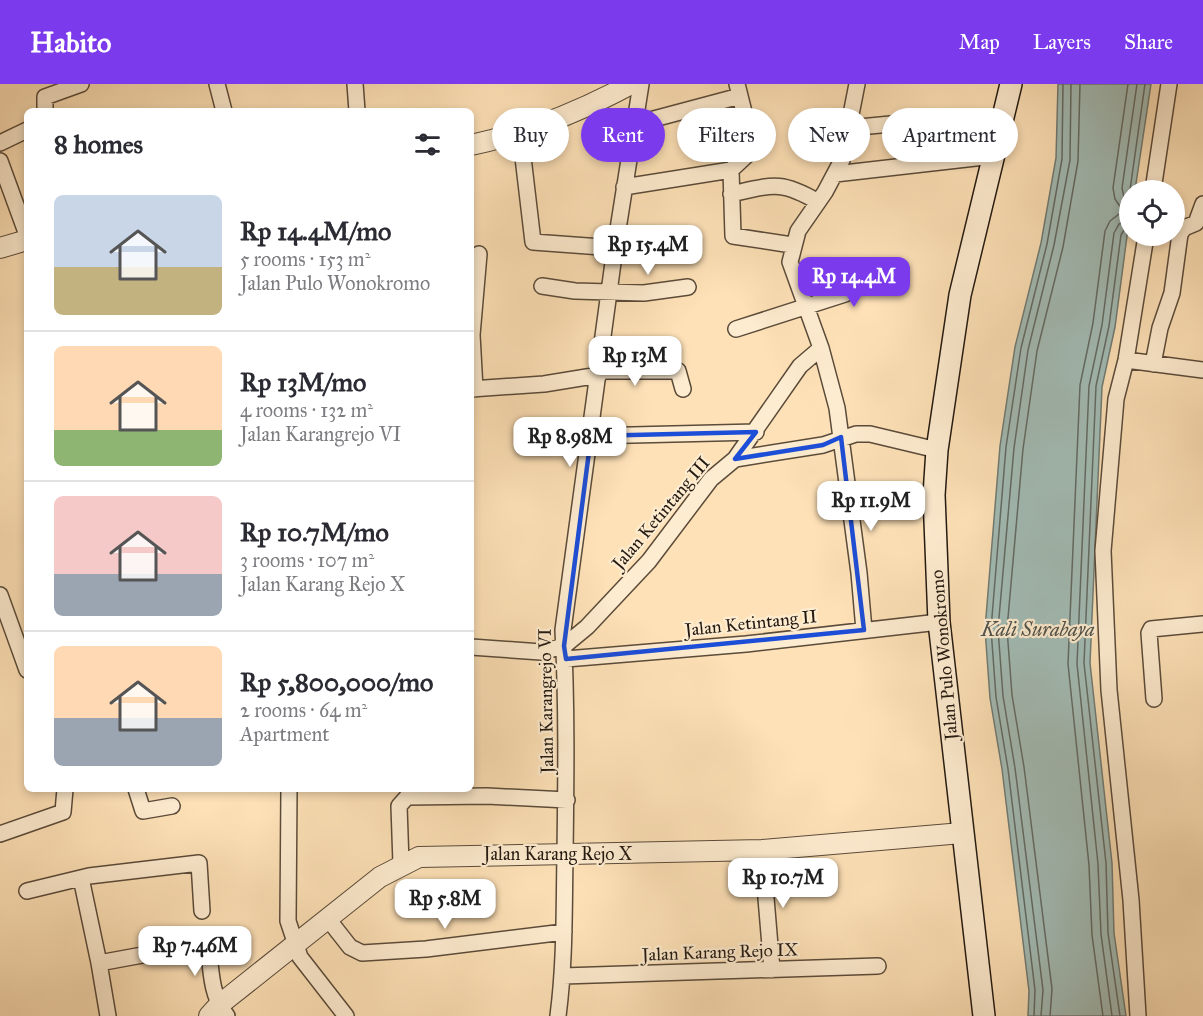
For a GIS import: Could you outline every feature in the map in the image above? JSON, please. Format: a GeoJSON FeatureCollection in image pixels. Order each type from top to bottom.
{"type":"FeatureCollection","features":[{"type":"Feature","properties":{"kind":"main road","name":"Jalan Pulo Wonokromo"},"geometry":{"type":"LineString","coordinates":[[1005,108],[1011,84]]}},
{"type":"Feature","properties":{"kind":"main road","name":"Jalan Pulo Wonokromo"},"geometry":{"type":"LineString","coordinates":[[984,1016],[939,622],[934,550],[937,450],[960,295],[992,162]]}},
{"type":"Feature","properties":{"kind":"street"},"geometry":{"type":"LineString","coordinates":[[44,108],[43,102],[50,93],[81,84]]}},
{"type":"Feature","properties":{"kind":"street"},"geometry":{"type":"LineString","coordinates":[[217,84],[223,108]]}},
{"type":"Feature","properties":{"kind":"street"},"geometry":{"type":"LineString","coordinates":[[355,84],[357,108]]}},
{"type":"Feature","properties":{"kind":"street"},"geometry":{"type":"LineString","coordinates":[[569,114],[631,84]]}},
{"type":"Feature","properties":{"kind":"street","name":"Jalan Karangrejo VI"},"geometry":{"type":"LineString","coordinates":[[637,108],[641,84]]}},
{"type":"Feature","properties":{"kind":"street"},"geometry":{"type":"LineString","coordinates":[[853,108],[857,84]]}},
{"type":"Feature","properties":{"kind":"street"},"geometry":{"type":"LineString","coordinates":[[1155,180],[1169,84]]}},
{"type":"Feature","properties":{"kind":"street"},"geometry":{"type":"LineString","coordinates":[[624,187],[731,171],[751,148],[752,140],[738,90],[665,114]]}},
{"type":"Feature","properties":{"kind":"street"},"geometry":{"type":"LineString","coordinates":[[0,143],[24,131]]}},
{"type":"Feature","properties":{"kind":"street"},"geometry":{"type":"LineString","coordinates":[[474,144],[492,139]]}},
{"type":"Feature","properties":{"kind":"street"},"geometry":{"type":"LineString","coordinates":[[0,160],[24,227]]}},
{"type":"Feature","properties":{"kind":"street"},"geometry":{"type":"LineString","coordinates":[[524,162],[533,242],[615,248]]}},
{"type":"Feature","properties":{"kind":"street","name":"Jalan Karangrejo VI"},"geometry":{"type":"LineString","coordinates":[[558,1016],[563,976],[567,800],[563,630],[628,162]]}},
{"type":"Feature","properties":{"kind":"street"},"geometry":{"type":"LineString","coordinates":[[841,162],[798,231],[792,245],[790,262],[821,348],[837,408],[860,573],[864,630]]}},
{"type":"Feature","properties":{"kind":"street"},"geometry":{"type":"LineString","coordinates":[[834,174],[940,162]]}},
{"type":"Feature","properties":{"kind":"street"},"geometry":{"type":"LineString","coordinates":[[731,171],[733,236],[792,245]]}},
{"type":"Feature","properties":{"kind":"street"},"geometry":{"type":"LineString","coordinates":[[731,194],[782,185],[795,189],[818,202]]}},
{"type":"Feature","properties":{"kind":"street"},"geometry":{"type":"LineString","coordinates":[[1153,364],[1160,328],[1172,293],[1180,234],[1184,228],[1196,223],[1203,204]]}},
{"type":"Feature","properties":{"kind":"street"},"geometry":{"type":"LineString","coordinates":[[0,248],[24,241]]}},
{"type":"Feature","properties":{"kind":"street"},"geometry":{"type":"LineString","coordinates":[[1138,1016],[1131,900],[1109,690],[1103,551],[1116,399],[1126,360],[1144,246]]}},
{"type":"Feature","properties":{"kind":"street"},"geometry":{"type":"LineString","coordinates":[[474,308],[478,254]]}},
{"type":"Feature","properties":{"kind":"street"},"geometry":{"type":"LineString","coordinates":[[736,329],[845,294],[884,271]]}},
{"type":"Feature","properties":{"kind":"street"},"geometry":{"type":"LineString","coordinates":[[542,286],[575,291],[611,290],[644,293],[688,287]]}},
{"type":"Feature","properties":{"kind":"street"},"geometry":{"type":"LineString","coordinates":[[735,459],[800,366],[821,348]]}},
{"type":"Feature","properties":{"kind":"street"},"geometry":{"type":"LineString","coordinates":[[1126,360],[1203,370]]}},
{"type":"Feature","properties":{"kind":"street"},"geometry":{"type":"LineString","coordinates":[[474,389],[544,384],[599,373],[678,371],[683,389]]}},
{"type":"Feature","properties":{"kind":"street"},"geometry":{"type":"LineString","coordinates":[[591,436],[756,432]]}},
{"type":"Feature","properties":{"kind":"street","name":"Jalan Ketintang III"},"geometry":{"type":"LineString","coordinates":[[474,647],[565,653],[649,561],[711,479],[735,459],[823,445],[841,437],[870,434],[937,450]]}},
{"type":"Feature","properties":{"kind":"street"},"geometry":{"type":"LineString","coordinates":[[0,595],[20,630],[24,653]]}},
{"type":"Feature","properties":{"kind":"street","name":"Jalan Ketintang II"},"geometry":{"type":"LineString","coordinates":[[565,653],[939,622]]}},
{"type":"Feature","properties":{"kind":"street"},"geometry":{"type":"LineString","coordinates":[[1154,699],[1149,633],[1151,629],[1203,624]]}},
{"type":"Feature","properties":{"kind":"street"},"geometry":{"type":"LineString","coordinates":[[0,834],[64,810],[64,792]]}},
{"type":"Feature","properties":{"kind":"street"},"geometry":{"type":"LineString","coordinates":[[137,792],[143,811],[172,806]]}},
{"type":"Feature","properties":{"kind":"street"},"geometry":{"type":"LineString","coordinates":[[289,792],[288,921],[300,957],[346,1016]]}},
{"type":"Feature","properties":{"kind":"street"},"geometry":{"type":"LineString","coordinates":[[401,864],[399,806],[407,797],[487,796],[567,800]]}},
{"type":"Feature","properties":{"kind":"street","name":"Jalan Karang Rejo X"},"geometry":{"type":"LineString","coordinates":[[218,1012],[380,877],[401,864],[434,855],[565,855],[762,850],[962,833]]}},
{"type":"Feature","properties":{"kind":"street"},"geometry":{"type":"LineString","coordinates":[[762,850],[772,970]]}},
{"type":"Feature","properties":{"kind":"street"},"geometry":{"type":"LineString","coordinates":[[27,891],[81,878],[199,864],[202,911]]}},
{"type":"Feature","properties":{"kind":"street"},"geometry":{"type":"LineString","coordinates":[[81,878],[108,1016]]}},
{"type":"Feature","properties":{"kind":"street"},"geometry":{"type":"LineString","coordinates":[[328,919],[350,947],[362,953],[426,949],[564,932]]}},
{"type":"Feature","properties":{"kind":"street"},"geometry":{"type":"LineString","coordinates":[[208,942],[218,1012]]}},
{"type":"Feature","properties":{"kind":"street"},"geometry":{"type":"LineString","coordinates":[[99,963],[186,947]]}},
{"type":"Feature","properties":{"kind":"street","name":"Jalan Karang Rejo IX"},"geometry":{"type":"LineString","coordinates":[[563,976],[878,966]]}},
{"type":"Feature","properties":{"kind":"highlighted area"},"geometry":{"type":"Polygon","coordinates":[[[756,432],[735,459],[823,445],[841,437],[864,630],[566,659],[564,646],[591,436],[756,432]]]}},
{"type":"Feature","properties":{"kind":"water","name":"Kali Surabaya"},"geometry":{"type":"Polygon","coordinates":[[[1058,84],[1151,84],[1137,180],[1119,180],[1119,246],[1126,246],[1115,327],[1102,387],[1090,663],[1112,863],[1114,933],[1126,1016],[1028,1016],[1029,991],[1002,769],[990,698],[985,629],[1000,446],[1015,347],[1041,243],[1056,158],[1058,84]]]}}]}
